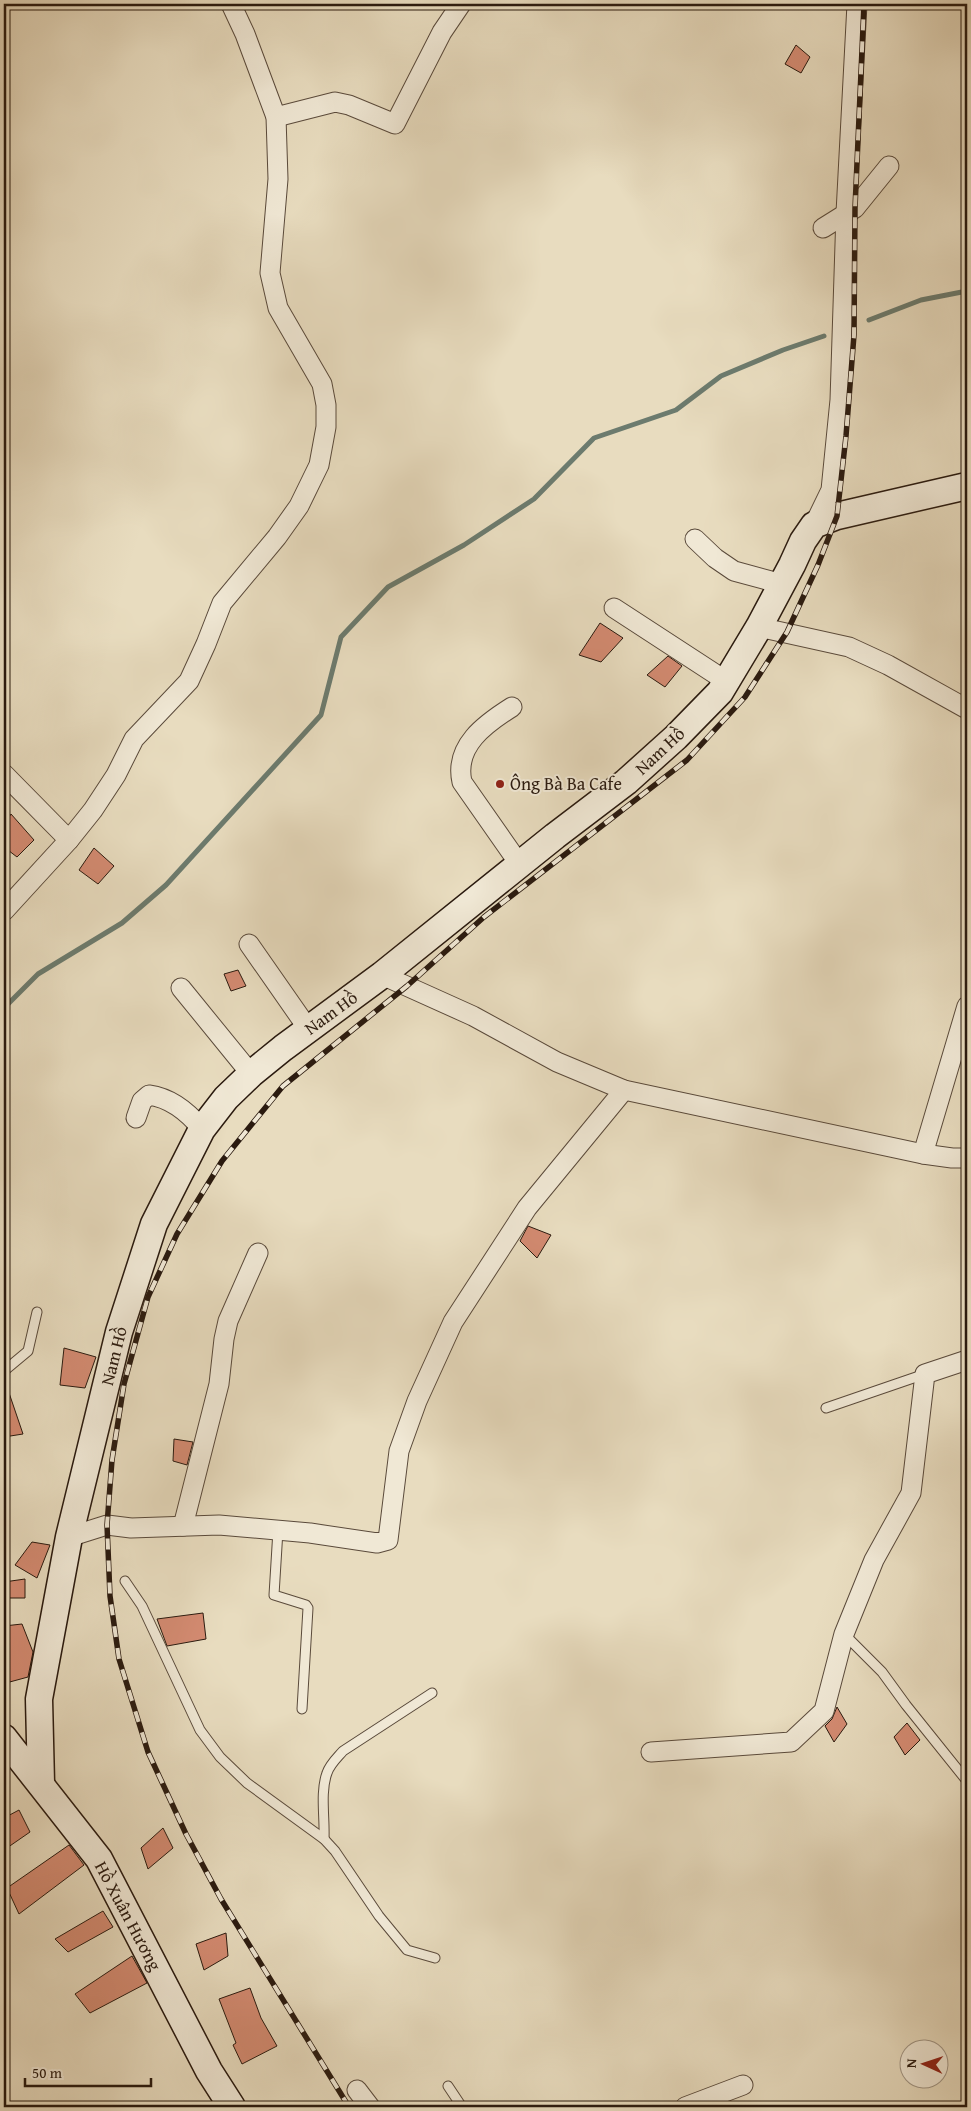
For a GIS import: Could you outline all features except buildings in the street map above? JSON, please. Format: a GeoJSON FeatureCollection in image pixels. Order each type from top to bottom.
{"type":"FeatureCollection","features":[{"type":"Feature","properties":{"kind":"street"},"geometry":{"type":"LineString","coordinates":[[4,911],[69,840],[93,810],[116,775],[134,739],[189,681],[222,603],[277,537],[300,506],[319,465],[326,427],[326,405],[322,384],[278,308],[270,273],[278,179],[276,117],[246,34],[231,4]]}},
{"type":"Feature","properties":{"kind":"street"},"geometry":{"type":"LineString","coordinates":[[276,117],[335,102],[349,105],[396,124],[442,32],[461,4]]}},
{"type":"Feature","properties":{"kind":"street"},"geometry":{"type":"LineString","coordinates":[[814,525],[830,490],[840,400],[846,213],[857,4]]}},
{"type":"Feature","properties":{"kind":"street"},"geometry":{"type":"LineString","coordinates":[[823,228],[855,208],[889,166]]}},
{"type":"Feature","properties":{"kind":"street"},"geometry":{"type":"LineString","coordinates":[[814,525],[837,516],[967,486]]}},
{"type":"Feature","properties":{"kind":"street","name":"Nam Hồ"},"geometry":{"type":"LineString","coordinates":[[41,1783],[39,1699],[69,1537],[119,1332],[151,1233],[202,1129],[226,1098],[251,1074],[382,975],[626,782],[676,737],[720,692],[759,626],[803,541],[814,525]]}},
{"type":"Feature","properties":{"kind":"street"},"geometry":{"type":"LineString","coordinates":[[695,539],[715,558],[734,571],[782,584]]}},
{"type":"Feature","properties":{"kind":"street"},"geometry":{"type":"LineString","coordinates":[[614,608],[726,681]]}},
{"type":"Feature","properties":{"kind":"street"},"geometry":{"type":"LineString","coordinates":[[759,626],[849,647],[888,665],[967,709]]}},
{"type":"Feature","properties":{"kind":"street"},"geometry":{"type":"LineString","coordinates":[[512,707],[486,723],[471,739],[459,769],[462,782],[520,865]]}},
{"type":"Feature","properties":{"kind":"street"},"geometry":{"type":"LineString","coordinates":[[4,774],[69,840]]}},
{"type":"Feature","properties":{"kind":"street"},"geometry":{"type":"LineString","coordinates":[[249,944],[309,1030]]}},
{"type":"Feature","properties":{"kind":"street"},"geometry":{"type":"LineString","coordinates":[[382,975],[473,1016],[557,1062],[624,1090],[923,1154],[967,1158]]}},
{"type":"Feature","properties":{"kind":"street"},"geometry":{"type":"LineString","coordinates":[[182,988],[251,1074]]}},
{"type":"Feature","properties":{"kind":"street"},"geometry":{"type":"LineString","coordinates":[[923,1154],[967,1006]]}},
{"type":"Feature","properties":{"kind":"street"},"geometry":{"type":"LineString","coordinates":[[69,1537],[107,1525],[131,1528],[219,1525],[278,1530],[377,1543],[388,1540],[399,1451],[416,1401],[453,1322],[527,1208],[624,1090]]}},
{"type":"Feature","properties":{"kind":"street"},"geometry":{"type":"LineString","coordinates":[[136,1118],[142,1100],[149,1095],[159,1097],[188,1112],[202,1129]]}},
{"type":"Feature","properties":{"kind":"street"},"geometry":{"type":"LineString","coordinates":[[183,1526],[219,1384],[224,1338],[228,1321],[258,1253]]}},
{"type":"Feature","properties":{"kind":"street"},"geometry":{"type":"LineString","coordinates":[[651,1752],[791,1742],[824,1711],[844,1634],[874,1560],[911,1493],[925,1374],[967,1360]]}},
{"type":"Feature","properties":{"kind":"street","name":"Hồ Xuân Hương"},"geometry":{"type":"LineString","coordinates":[[4,1738],[41,1783],[98,1859],[209,2071],[232,2107]]}},
{"type":"Feature","properties":{"kind":"street"},"geometry":{"type":"LineString","coordinates":[[685,2107],[743,2085]]}},
{"type":"Feature","properties":{"kind":"street"},"geometry":{"type":"LineString","coordinates":[[357,2090],[370,2107]]}},
{"type":"Feature","properties":{"kind":"lane"},"geometry":{"type":"LineString","coordinates":[[4,1371],[28,1351],[37,1312]]}},
{"type":"Feature","properties":{"kind":"lane"},"geometry":{"type":"LineString","coordinates":[[826,1408],[925,1374]]}},
{"type":"Feature","properties":{"kind":"lane"},"geometry":{"type":"LineString","coordinates":[[278,1530],[274,1595],[306,1605],[308,1608],[302,1709]]}},
{"type":"Feature","properties":{"kind":"lane"},"geometry":{"type":"LineString","coordinates":[[125,1582],[142,1606],[200,1730],[220,1757],[247,1783],[324,1839],[335,1851],[379,1916],[407,1950],[435,1958]]}},
{"type":"Feature","properties":{"kind":"lane"},"geometry":{"type":"LineString","coordinates":[[844,1634],[882,1672],[967,1782]]}},
{"type":"Feature","properties":{"kind":"lane"},"geometry":{"type":"LineString","coordinates":[[324,1839],[324,1792],[326,1773],[332,1762],[343,1751],[432,1693]]}},
{"type":"Feature","properties":{"kind":"lane"},"geometry":{"type":"LineString","coordinates":[[448,2086],[462,2107]]}},
{"type":"Feature","properties":{"kind":"waterway"},"geometry":{"type":"LineString","coordinates":[[869,320],[921,300],[967,291]]}},
{"type":"Feature","properties":{"kind":"waterway"},"geometry":{"type":"LineString","coordinates":[[4,1008],[38,974],[122,923],[166,885],[321,715],[341,637],[388,587],[464,545],[534,499],[594,438],[676,410],[721,376],[783,350],[824,336]]}},
{"type":"Feature","properties":{"kind":"railway"},"geometry":{"type":"LineString","coordinates":[[349,2107],[221,1899],[186,1834],[148,1752],[119,1659],[110,1596],[107,1525],[112,1460],[124,1384],[148,1297],[177,1234],[222,1161],[283,1086],[407,986],[484,917],[687,760],[745,697],[787,632],[818,565],[837,516],[854,335],[855,208],[864,4]]}},
{"type":"Feature","properties":{"kind":"place","name":"Ông Bà Ba Cafe"},"geometry":{"type":"Point","coordinates":[500,784]}}]}
